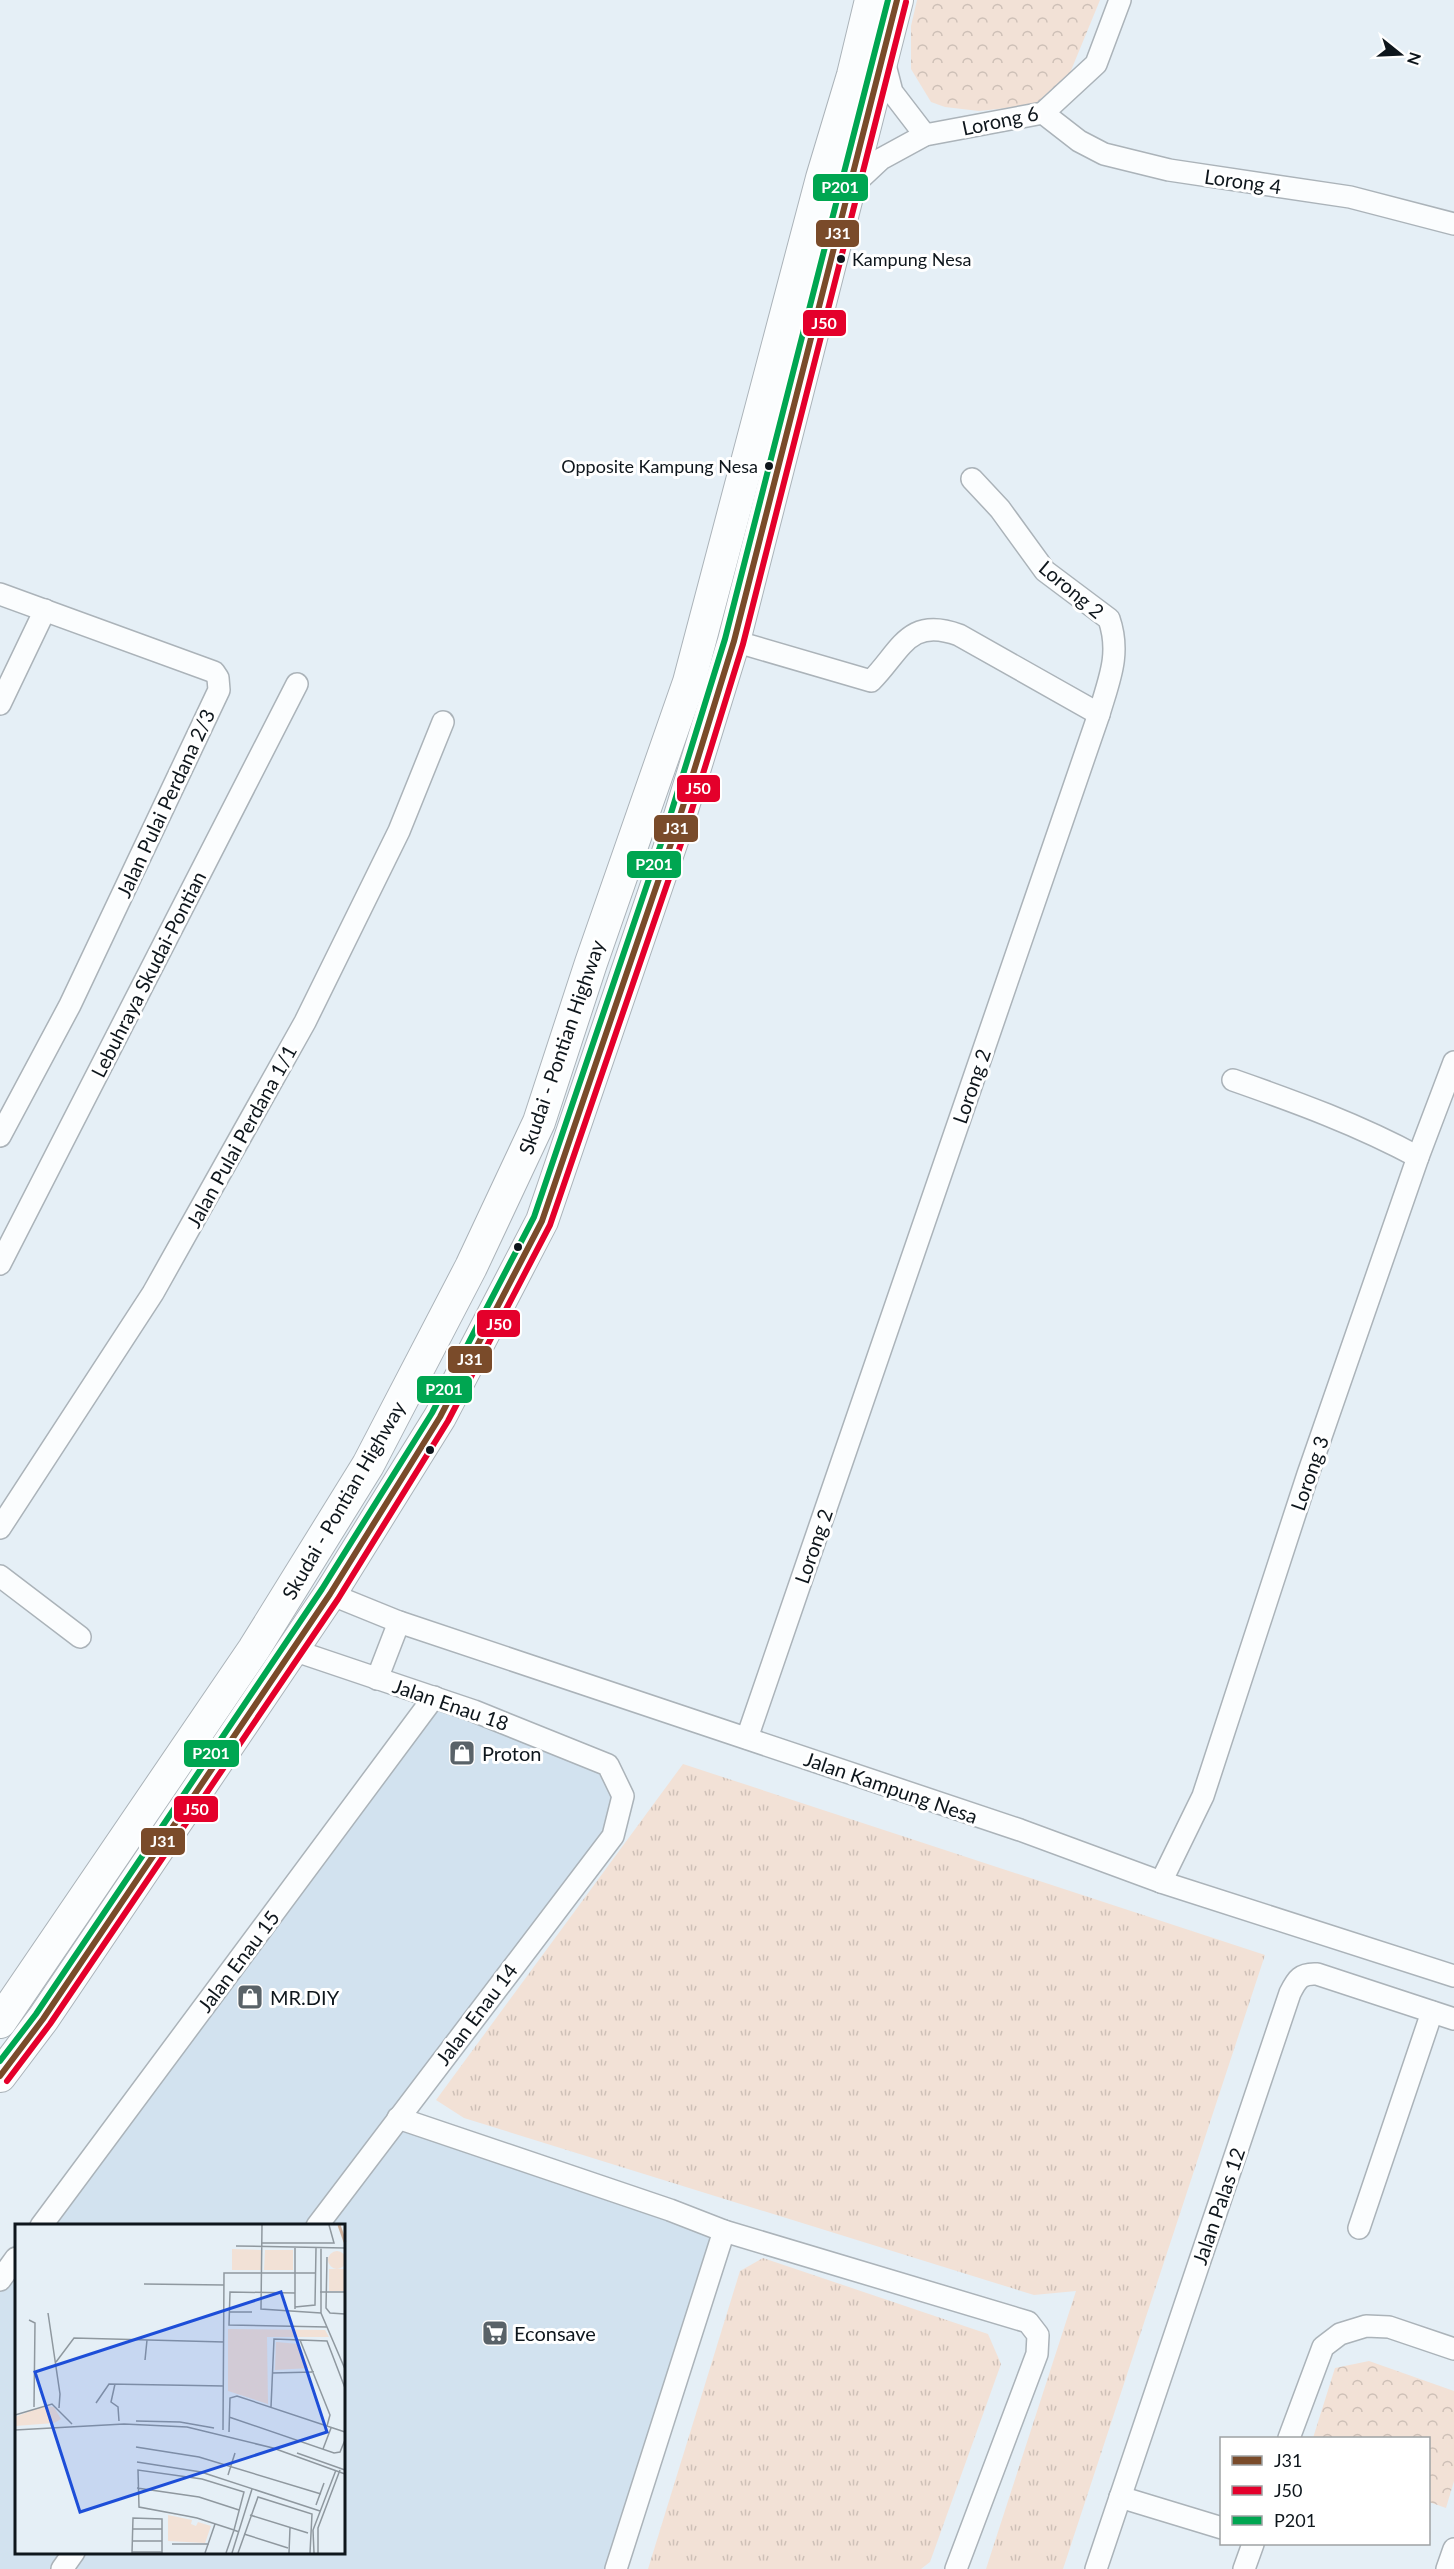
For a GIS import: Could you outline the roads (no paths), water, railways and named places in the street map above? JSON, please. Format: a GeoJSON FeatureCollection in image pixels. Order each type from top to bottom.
{"type":"FeatureCollection","features":[{"type":"Feature","properties":{"kind":"highway","name":"Skudai - Pontian Highway"},"geometry":{"type":"LineString","coordinates":[[0,2022],[254,1649],[368,1465],[471,1267],[539,1122],[591,963],[689,682],[822,178],[853,75],[871,0]]}},
{"type":"Feature","properties":{"kind":"highway","name":"Skudai - Pontian Highway"},"geometry":{"type":"LineString","coordinates":[[0,2076],[43,2019],[330,1594],[440,1417],[542,1221],[668,852],[734,640],[846,191],[897,0]]}},
{"type":"Feature","properties":{"kind":"street","name":"Lorong 6"},"geometry":{"type":"LineString","coordinates":[[846,191],[881,159],[925,135],[1043,113],[1096,64],[1120,0]]}},
{"type":"Feature","properties":{"kind":"street"},"geometry":{"type":"LineString","coordinates":[[882,56],[892,92],[925,135]]}},
{"type":"Feature","properties":{"kind":"street","name":"Lorong 4"},"geometry":{"type":"LineString","coordinates":[[1043,113],[1079,141],[1104,154],[1169,170],[1350,197],[1454,224]]}},
{"type":"Feature","properties":{"kind":"street","name":"Lorong 2"},"geometry":{"type":"LineString","coordinates":[[747,1738],[1099,714],[1115,661],[1113,631],[1109,619],[1045,572],[1000,510],[972,479]]}},
{"type":"Feature","properties":{"kind":"street","name":"Jalan Pulai Perdana 2/3"},"geometry":{"type":"LineString","coordinates":[[0,594],[214,672],[218,678],[219,690],[70,1005],[0,1136]]}},
{"type":"Feature","properties":{"kind":"street"},"geometry":{"type":"LineString","coordinates":[[0,704],[45,610]]}},
{"type":"Feature","properties":{"kind":"street"},"geometry":{"type":"LineString","coordinates":[[734,640],[871,681],[907,637],[926,629],[942,628],[959,635],[1099,714]]}},
{"type":"Feature","properties":{"kind":"street","name":"Lebuhraya Skudai-Pontian"},"geometry":{"type":"LineString","coordinates":[[0,1264],[297,684]]}},
{"type":"Feature","properties":{"kind":"street","name":"Jalan Pulai Perdana 1/1"},"geometry":{"type":"LineString","coordinates":[[0,1528],[153,1293],[305,1022],[399,831],[443,722]]}},
{"type":"Feature","properties":{"kind":"street","name":"Lorong 3"},"geometry":{"type":"LineString","coordinates":[[1161,1882],[1203,1796],[1308,1474],[1418,1157],[1454,1062]]}},
{"type":"Feature","properties":{"kind":"street"},"geometry":{"type":"LineString","coordinates":[[1233,1080],[1307,1106],[1391,1142],[1418,1157]]}},
{"type":"Feature","properties":{"kind":"street"},"geometry":{"type":"LineString","coordinates":[[0,1576],[80,1637]]}},
{"type":"Feature","properties":{"kind":"street","name":"Jalan Kampung Nesa"},"geometry":{"type":"LineString","coordinates":[[330,1594],[399,1622],[1020,1830],[1161,1882],[1454,1976]]}},
{"type":"Feature","properties":{"kind":"street"},"geometry":{"type":"LineString","coordinates":[[377,1679],[399,1622]]}},
{"type":"Feature","properties":{"kind":"street","name":"Jalan Enau 18"},"geometry":{"type":"LineString","coordinates":[[293,1650],[434,1696],[537,1734],[608,1765],[623,1796]]}},
{"type":"Feature","properties":{"kind":"street","name":"Jalan Enau 15"},"geometry":{"type":"LineString","coordinates":[[42,2224],[434,1696]]}},
{"type":"Feature","properties":{"kind":"street","name":"Jalan Enau 14"},"geometry":{"type":"LineString","coordinates":[[318,2224],[613,1836],[623,1796]]}},
{"type":"Feature","properties":{"kind":"street","name":"Jalan Palas 12"},"geometry":{"type":"LineString","coordinates":[[1096,2569],[1290,1993],[1298,1978],[1307,1973],[1317,1974],[1454,2019]]}},
{"type":"Feature","properties":{"kind":"street"},"geometry":{"type":"LineString","coordinates":[[1359,2228],[1432,2012]]}},
{"type":"Feature","properties":{"kind":"street"},"geometry":{"type":"LineString","coordinates":[[398,2118],[670,2210],[724,2231],[1028,2322],[1038,2336],[1037,2354],[956,2569]]}},
{"type":"Feature","properties":{"kind":"street"},"geometry":{"type":"LineString","coordinates":[[616,2569],[724,2231]]}},
{"type":"Feature","properties":{"kind":"street"},"geometry":{"type":"LineString","coordinates":[[0,2280],[15,2259]]}},
{"type":"Feature","properties":{"kind":"street"},"geometry":{"type":"LineString","coordinates":[[1289,2437],[1323,2347],[1340,2334],[1366,2326],[1389,2327],[1454,2349]]}},
{"type":"Feature","properties":{"kind":"street"},"geometry":{"type":"LineString","coordinates":[[1120,2497],[1220,2528]]}},
{"type":"Feature","properties":{"kind":"street"},"geometry":{"type":"LineString","coordinates":[[1244,2569],[1253,2545]]}},
{"type":"Feature","properties":{"kind":"street"},"geometry":{"type":"LineString","coordinates":[[1447,2569],[1454,2549]]}},
{"type":"Feature","properties":{"kind":"street"},"geometry":{"type":"LineString","coordinates":[[62,2569],[73,2554]]}},
{"type":"Feature","properties":{"kind":"place","name":"Kampung Nesa"},"geometry":{"type":"Point","coordinates":[841,259]}},
{"type":"Feature","properties":{"kind":"place","name":"Opposite Kampung Nesa"},"geometry":{"type":"Point","coordinates":[769,466]}},
{"type":"Feature","properties":{"kind":"place","name":"Proton"},"geometry":{"type":"Point","coordinates":[462,1753]}},
{"type":"Feature","properties":{"kind":"place","name":"MR.DIY"},"geometry":{"type":"Point","coordinates":[250,1997]}},
{"type":"Feature","properties":{"kind":"place","name":"Econsave"},"geometry":{"type":"Point","coordinates":[495,2333]}}]}
